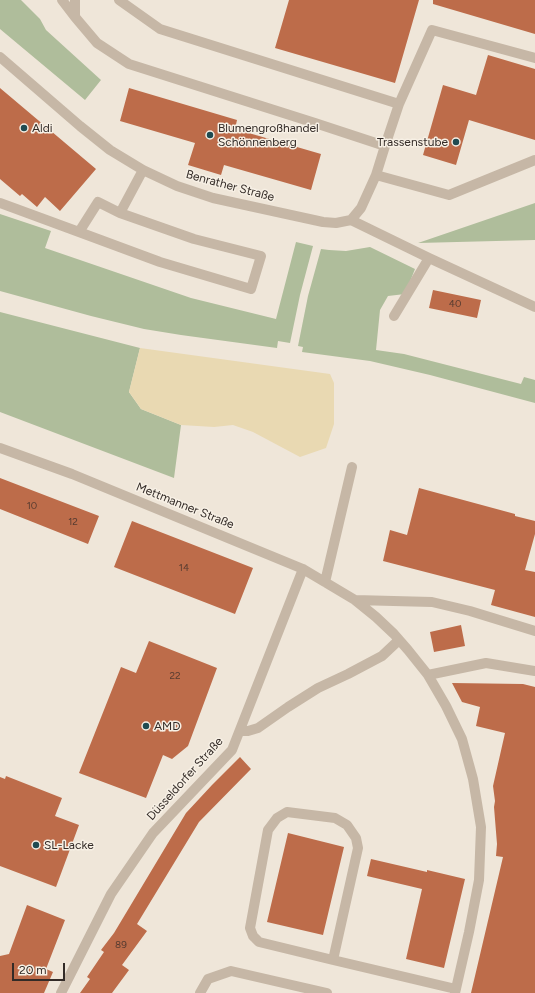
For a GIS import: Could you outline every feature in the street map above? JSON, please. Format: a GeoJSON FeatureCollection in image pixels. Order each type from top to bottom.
{"type":"FeatureCollection","features":[{"type":"Feature","properties":{"kind":"street"},"geometry":{"type":"LineString","coordinates":[[62,0],[74,17],[97,43],[129,64],[385,146]]}},
{"type":"Feature","properties":{"kind":"street"},"geometry":{"type":"LineString","coordinates":[[74,17],[75,0]]}},
{"type":"Feature","properties":{"kind":"street"},"geometry":{"type":"LineString","coordinates":[[119,0],[160,29],[400,104]]}},
{"type":"Feature","properties":{"kind":"street"},"geometry":{"type":"LineString","coordinates":[[535,58],[432,30],[400,104],[376,175],[361,208],[351,220],[535,307]]}},
{"type":"Feature","properties":{"kind":"street","name":"Benrather Straße"},"geometry":{"type":"LineString","coordinates":[[0,57],[110,150],[143,170],[177,186],[213,198],[323,222],[336,223],[351,220]]}},
{"type":"Feature","properties":{"kind":"street"},"geometry":{"type":"LineString","coordinates":[[376,175],[449,195],[535,160]]}},
{"type":"Feature","properties":{"kind":"street"},"geometry":{"type":"LineString","coordinates":[[120,213],[143,170]]}},
{"type":"Feature","properties":{"kind":"street"},"geometry":{"type":"LineString","coordinates":[[0,203],[160,262],[251,289],[261,256],[194,239],[120,213],[98,202],[79,232]]}},
{"type":"Feature","properties":{"kind":"street"},"geometry":{"type":"LineString","coordinates":[[394,316],[429,258]]}},
{"type":"Feature","properties":{"kind":"street","name":"Mettmanner Straße"},"geometry":{"type":"LineString","coordinates":[[0,448],[72,474],[303,569],[355,600],[376,617],[408,650],[428,675],[446,706],[462,739],[473,779],[480,827],[479,880],[470,932],[455,991]]}},
{"type":"Feature","properties":{"kind":"street"},"geometry":{"type":"LineString","coordinates":[[325,582],[352,467]]}},
{"type":"Feature","properties":{"kind":"street","name":"Düsseldorfer Straße"},"geometry":{"type":"LineString","coordinates":[[61,993],[112,894],[153,833],[232,750],[303,569]]}},
{"type":"Feature","properties":{"kind":"street"},"geometry":{"type":"LineString","coordinates":[[355,600],[432,602],[470,611],[535,631]]}},
{"type":"Feature","properties":{"kind":"street"},"geometry":{"type":"LineString","coordinates":[[240,731],[248,731],[258,728],[318,688],[382,656],[396,637]]}},
{"type":"Feature","properties":{"kind":"street"},"geometry":{"type":"LineString","coordinates":[[428,675],[486,663],[535,671]]}},
{"type":"Feature","properties":{"kind":"street"},"geometry":{"type":"LineString","coordinates":[[333,960],[358,848],[356,838],[348,825],[335,818],[287,812],[277,818],[268,830],[250,928],[253,936],[259,942],[455,991]]}},
{"type":"Feature","properties":{"kind":"street"},"geometry":{"type":"LineString","coordinates":[[200,993],[208,979],[231,971],[327,993]]}},
{"type":"Feature","properties":{"kind":"green space"},"geometry":{"type":"Polygon","coordinates":[[[0,0],[21,0],[40,19],[46,30],[101,80],[85,100],[0,29],[0,0]]]}},
{"type":"Feature","properties":{"kind":"green space"},"geometry":{"type":"Polygon","coordinates":[[[535,203],[535,240],[418,243],[535,203]]]}},
{"type":"Feature","properties":{"kind":"green space"},"geometry":{"type":"Polygon","coordinates":[[[0,214],[51,231],[45,248],[191,298],[276,319],[296,242],[313,246],[300,295],[290,343],[278,341],[277,348],[144,329],[0,291],[0,214]]]}},
{"type":"Feature","properties":{"kind":"green space"},"geometry":{"type":"Polygon","coordinates":[[[370,247],[415,269],[405,294],[388,296],[380,310],[376,350],[404,354],[521,384],[524,377],[535,380],[535,403],[430,375],[370,361],[302,352],[303,347],[298,346],[308,296],[321,249],[346,251],[370,247]]]}},
{"type":"Feature","properties":{"kind":"green space"},"geometry":{"type":"Polygon","coordinates":[[[0,312],[140,348],[129,392],[141,409],[181,425],[174,478],[0,412],[0,312]]]}},
{"type":"Feature","properties":{"kind":"sand"},"geometry":{"type":"Polygon","coordinates":[[[140,348],[330,374],[334,383],[334,424],[326,448],[300,457],[253,432],[233,425],[214,427],[181,425],[141,409],[129,392],[140,348]]]}},
{"type":"Feature","properties":{"kind":"building"},"geometry":{"type":"Polygon","coordinates":[[[289,0],[419,0],[395,83],[275,48],[289,0]]]}},
{"type":"Feature","properties":{"kind":"building"},"geometry":{"type":"Polygon","coordinates":[[[433,0],[535,0],[535,34],[433,4],[433,0]]]}},
{"type":"Feature","properties":{"kind":"building"},"geometry":{"type":"Polygon","coordinates":[[[488,55],[535,69],[535,140],[469,120],[456,165],[423,155],[443,85],[476,95],[488,55]]]}},
{"type":"Feature","properties":{"kind":"building","name":"Aldi"},"geometry":{"type":"Polygon","coordinates":[[[0,88],[96,169],[60,211],[45,197],[37,207],[22,194],[20,196],[0,179],[0,88]]]}},
{"type":"Feature","properties":{"kind":"building","name":"Blumengroßhandel Schönnenberg"},"geometry":{"type":"Polygon","coordinates":[[[129,88],[237,120],[235,129],[321,154],[311,190],[224,165],[221,175],[188,165],[195,143],[120,121],[129,88]]]}},
{"type":"Feature","properties":{"kind":"building"},"geometry":{"type":"Polygon","coordinates":[[[433,290],[481,300],[477,318],[429,308],[433,290]]]}},
{"type":"Feature","properties":{"kind":"building"},"geometry":{"type":"Polygon","coordinates":[[[0,478],[99,516],[88,544],[0,509],[0,478]]]}},
{"type":"Feature","properties":{"kind":"building"},"geometry":{"type":"Polygon","coordinates":[[[419,488],[515,514],[515,516],[535,521],[535,534],[525,570],[535,572],[535,617],[491,605],[495,590],[383,561],[390,530],[407,535],[419,488]]]}},
{"type":"Feature","properties":{"kind":"building"},"geometry":{"type":"Polygon","coordinates":[[[132,521],[253,568],[235,614],[114,567],[132,521]]]}},
{"type":"Feature","properties":{"kind":"building"},"geometry":{"type":"Polygon","coordinates":[[[461,625],[465,646],[434,652],[430,632],[461,625]]]}},
{"type":"Feature","properties":{"kind":"building","name":"AMD"},"geometry":{"type":"Polygon","coordinates":[[[149,641],[217,668],[188,746],[172,759],[163,755],[146,798],[79,773],[121,667],[136,673],[149,641]]]}},
{"type":"Feature","properties":{"kind":"building"},"geometry":{"type":"Polygon","coordinates":[[[452,683],[523,684],[535,687],[535,993],[471,993],[503,857],[496,856],[497,844],[493,786],[505,733],[476,726],[480,707],[462,702],[452,683]]]}},
{"type":"Feature","properties":{"kind":"building"},"geometry":{"type":"Polygon","coordinates":[[[240,757],[251,769],[199,822],[137,924],[147,931],[122,965],[129,970],[112,993],[80,993],[90,979],[87,977],[104,952],[101,950],[114,933],[186,813],[240,757]]]}},
{"type":"Feature","properties":{"kind":"building","name":"SL-Lacke"},"geometry":{"type":"Polygon","coordinates":[[[6,776],[62,798],[55,816],[79,825],[56,887],[0,866],[0,777],[5,779],[6,776]]]}},
{"type":"Feature","properties":{"kind":"building"},"geometry":{"type":"Polygon","coordinates":[[[288,833],[344,847],[323,935],[267,922],[288,833]]]}},
{"type":"Feature","properties":{"kind":"building"},"geometry":{"type":"Polygon","coordinates":[[[371,859],[465,879],[444,968],[406,959],[422,889],[367,876],[371,859]]]}},
{"type":"Feature","properties":{"kind":"building"},"geometry":{"type":"Polygon","coordinates":[[[27,905],[65,920],[46,969],[53,972],[44,993],[0,993],[0,956],[9,954],[27,905]]]}},
{"type":"Feature","properties":{"kind":"place","name":"Aldi"},"geometry":{"type":"Point","coordinates":[24,128]}},
{"type":"Feature","properties":{"kind":"place","name":"Blumengroßhandel Schönnenberg"},"geometry":{"type":"Point","coordinates":[210,135]}},
{"type":"Feature","properties":{"kind":"place","name":"Trassenstube"},"geometry":{"type":"Point","coordinates":[456,142]}},
{"type":"Feature","properties":{"kind":"place","name":"AMD"},"geometry":{"type":"Point","coordinates":[146,726]}},
{"type":"Feature","properties":{"kind":"place","name":"SL-Lacke"},"geometry":{"type":"Point","coordinates":[36,845]}}]}
